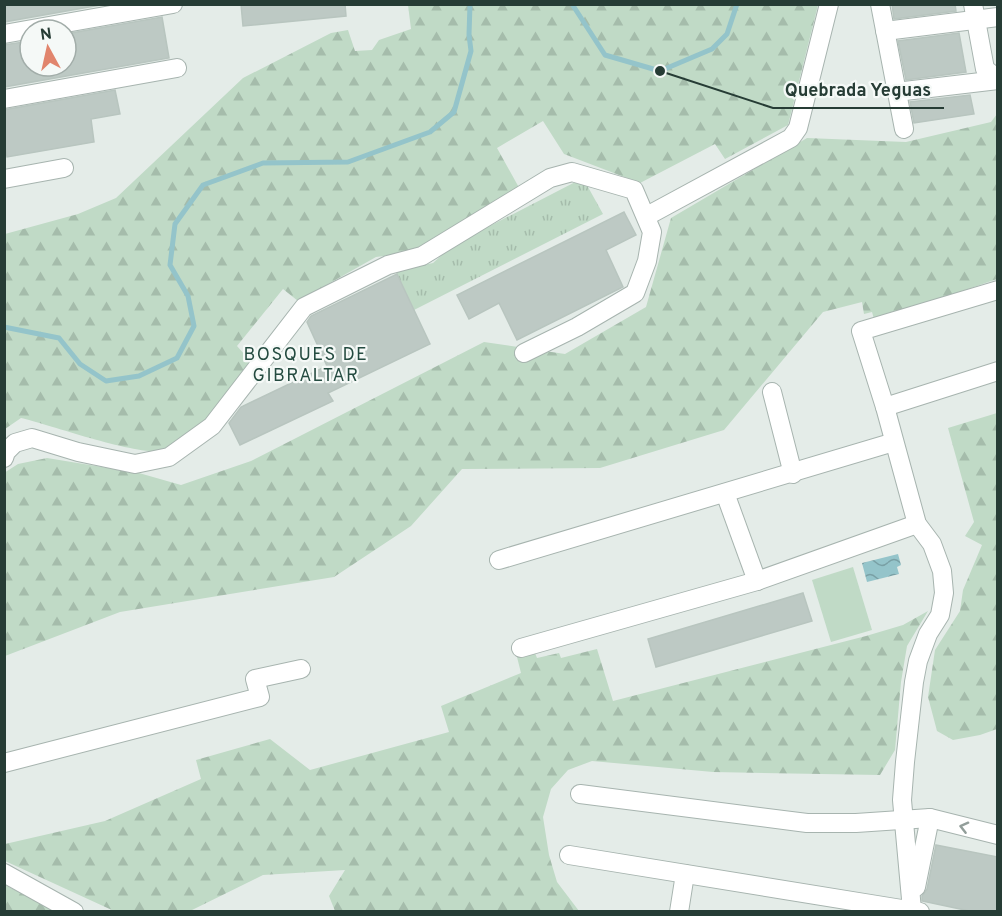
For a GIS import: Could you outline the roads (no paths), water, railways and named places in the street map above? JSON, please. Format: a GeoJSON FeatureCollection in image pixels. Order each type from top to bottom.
{"type":"FeatureCollection","features":[{"type":"Feature","properties":{"kind":"street"},"geometry":{"type":"LineString","coordinates":[[4,34],[173,4]]}},
{"type":"Feature","properties":{"kind":"street"},"geometry":{"type":"LineString","coordinates":[[647,216],[791,138],[798,128],[829,4]]}},
{"type":"Feature","properties":{"kind":"street"},"geometry":{"type":"LineString","coordinates":[[880,4],[903,129]]}},
{"type":"Feature","properties":{"kind":"street"},"geometry":{"type":"LineString","coordinates":[[885,31],[974,13],[998,17]]}},
{"type":"Feature","properties":{"kind":"street"},"geometry":{"type":"LineString","coordinates":[[974,13],[985,69],[998,80]]}},
{"type":"Feature","properties":{"kind":"street"},"geometry":{"type":"LineString","coordinates":[[4,99],[177,68]]}},
{"type":"Feature","properties":{"kind":"street"},"geometry":{"type":"LineString","coordinates":[[896,92],[998,80]]}},
{"type":"Feature","properties":{"kind":"street"},"geometry":{"type":"LineString","coordinates":[[4,178],[64,168]]}},
{"type":"Feature","properties":{"kind":"street"},"geometry":{"type":"LineString","coordinates":[[4,458],[6,452],[15,443],[32,438],[78,452],[135,464],[169,457],[212,426],[304,307],[388,265],[422,256],[550,178],[572,172],[634,190],[652,232],[647,261],[635,293],[578,327],[524,353]]}},
{"type":"Feature","properties":{"kind":"street"},"geometry":{"type":"LineString","coordinates":[[914,911],[902,800],[914,682],[918,661],[928,634],[940,615],[944,593],[942,570],[932,543],[917,524],[885,407],[861,331],[998,290]]}},
{"type":"Feature","properties":{"kind":"street"},"geometry":{"type":"LineString","coordinates":[[885,407],[998,371]]}},
{"type":"Feature","properties":{"kind":"street"},"geometry":{"type":"LineString","coordinates":[[772,393],[792,474]]}},
{"type":"Feature","properties":{"kind":"street"},"geometry":{"type":"LineString","coordinates":[[499,560],[894,442]]}},
{"type":"Feature","properties":{"kind":"street"},"geometry":{"type":"LineString","coordinates":[[725,493],[757,581]]}},
{"type":"Feature","properties":{"kind":"street"},"geometry":{"type":"LineString","coordinates":[[521,648],[757,581],[917,524]]}},
{"type":"Feature","properties":{"kind":"street"},"geometry":{"type":"LineString","coordinates":[[4,763],[260,697],[255,679],[301,669]]}},
{"type":"Feature","properties":{"kind":"street"},"geometry":{"type":"LineString","coordinates":[[579,794],[807,823],[930,818],[998,835]]}},
{"type":"Feature","properties":{"kind":"street"},"geometry":{"type":"LineString","coordinates":[[914,911],[930,818]]}},
{"type":"Feature","properties":{"kind":"street"},"geometry":{"type":"LineString","coordinates":[[568,855],[914,911]]}},
{"type":"Feature","properties":{"kind":"street"},"geometry":{"type":"LineString","coordinates":[[4,873],[74,912]]}},
{"type":"Feature","properties":{"kind":"street"},"geometry":{"type":"LineString","coordinates":[[679,912],[685,874]]}},
{"type":"Feature","properties":{"kind":"water"},"geometry":{"type":"Polygon","coordinates":[[[898,554],[901,565],[897,567],[899,574],[867,582],[862,563],[898,554]]]}},
{"type":"Feature","properties":{"kind":"waterway"},"geometry":{"type":"LineString","coordinates":[[4,327],[59,338],[80,364],[106,381],[139,376],[177,358],[194,326],[188,296],[170,265],[175,224],[203,185],[263,163],[348,162],[430,132],[454,112],[471,51],[470,4]]}},
{"type":"Feature","properties":{"kind":"waterway"},"geometry":{"type":"LineString","coordinates":[[572,4],[605,55],[660,71],[712,49],[727,34],[737,4]]}},
{"type":"Feature","properties":{"kind":"place","name":"Quebrada Yeguas"},"geometry":{"type":"Point","coordinates":[660,71]}},
{"type":"Feature","properties":{"kind":"district","name":"BOSQUES DE GIBRALTAR"},"geometry":{"type":"Point","coordinates":[306,365]}}]}
